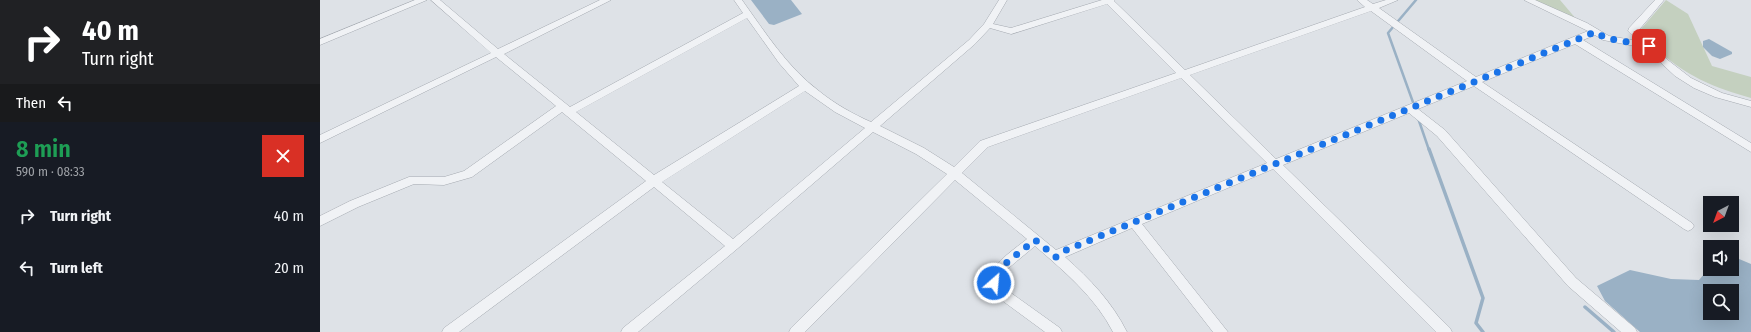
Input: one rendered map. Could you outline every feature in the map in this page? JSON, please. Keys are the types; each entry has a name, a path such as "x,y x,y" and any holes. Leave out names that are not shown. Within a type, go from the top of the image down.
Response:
{"street":[{"path":"320,42 423,0"},
{"path":"320,139 607,0"},
{"path":"738,0 782,62 806,86 833,107 922,152 993,203 1056,257 1095,294 1111,316 1120,332"},
{"path":"628,332 874,127 972,42 988,25 1003,0"},
{"path":"988,25 1011,31 1110,0 1275,165 1446,332"},
{"path":"1361,0 1474,81 1688,226"},
{"path":"796,332 977,150 989,142 1182,73 1394,0"},
{"path":"1528,0 1606,38 1649,46"},
{"path":"1660,0 1651,7 1647,15 1633,31 1671,68 1687,80 1730,99 1751,104"},
{"path":"439,1 497,53 654,180 732,246"},
{"path":"320,221 354,204 413,180 444,181 468,174 567,109 748,14"},
{"path":"1056,257 1064,251 1595,32"},
{"path":"1576,40 1751,148"},
{"path":"449,332 654,180 806,86"},
{"path":"1410,108 1441,133 1572,282 1630,332"},
{"path":"1134,222 1221,332"},
{"path":"1035,240 1001,267 996,274 994,283 1000,292 1055,332"}],"green space":[{"path":"1535,0 1560,0 1577,20"},
{"path":"1666,0 1688,14 1712,66 1751,77 1751,98 1712,85 1688,73 1666,57 1647,39 1641,29"}],"water":[{"path":"751,0 791,0 802,14 774,25 769,24"},
{"path":"1709,39 1732,52 1732,54 1720,59 1712,56 1703,47 1703,41"},
{"path":"1739,259 1751,264 1751,332 1640,332 1605,301 1597,286 1630,270 1671,279 1699,280 1703,275 1739,276"}],"waterway":[{"path":"1414,105 1388,33 1416,0"},
{"path":"1418,118 1429,150"},
{"path":"1429,149 1483,298 1476,323 1483,332"},
{"path":"1585,307 1614,332"}],"route":[{"path":"994,283 994,278 1001,267 1035,240 1056,257 1064,251 1595,32 1606,38 1649,46"}]}
